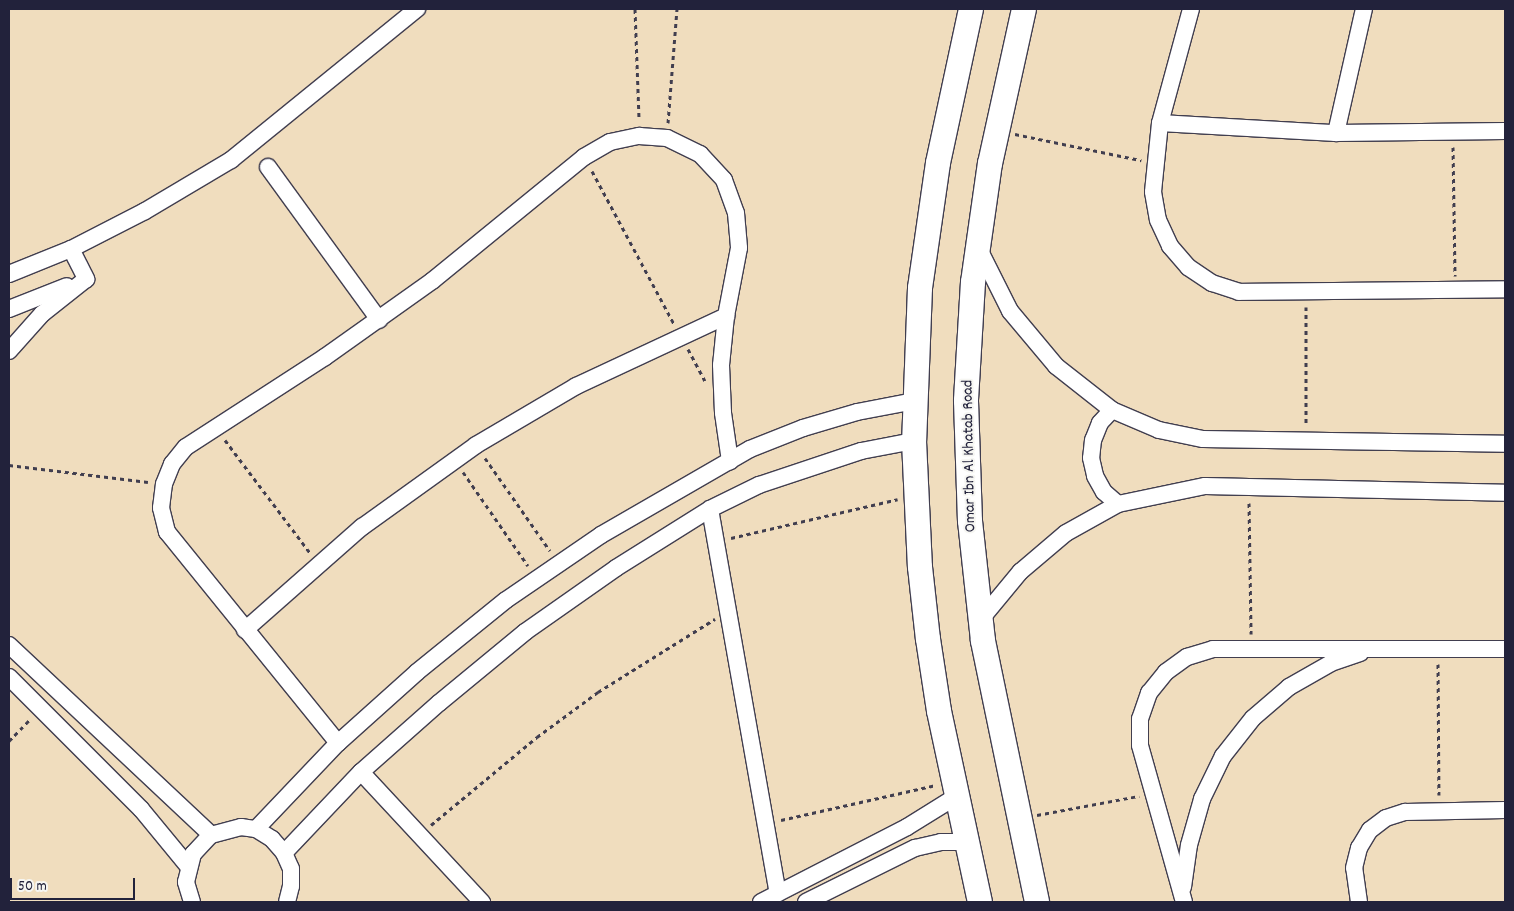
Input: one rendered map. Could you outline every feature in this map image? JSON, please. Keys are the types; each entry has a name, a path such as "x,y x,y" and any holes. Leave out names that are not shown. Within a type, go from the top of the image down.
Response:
{"street":[{"path":"9,274 71,249 146,211 231,160 417,9"},
{"path":"971,9 938,163 920,288 914,401 914,441 915,496 928,639 956,789 980,902"},
{"name":"Omar Ibn Al Khatab Road","path":"1024,9 997,130 978,247 966,401 970,521 982,618 996,713 1037,902"},
{"path":"1191,9 1160,123 1154,163 1153,192 1158,220 1170,246 1188,267 1212,283 1239,292 1505,289"},
{"path":"1336,133 1364,9"},
{"path":"1160,123 1336,133 1505,130"},
{"path":"338,743 167,532 161,508 164,484 172,464 186,447 379,320 484,241 584,157 610,142 639,136 667,138 700,154 724,180 736,213 738,248 726,316 721,365 723,413 730,461"},
{"path":"268,167 379,320"},
{"path":"978,247 1016,318 1056,366 1112,410 1159,430 1203,440 1505,444"},
{"path":"71,249 86,279"},
{"path":"9,309 86,279"},
{"path":"9,351 42,314 86,279"},
{"path":"245,630 318,563 476,445 576,386 680,335 726,316"},
{"path":"256,829 338,743 417,672 537,579 601,535 730,461 803,428 857,412 914,401"},
{"path":"1112,410 1100,423 1093,440 1091,458 1095,476 1104,492 1118,504"},
{"path":"284,853 361,772 525,632 616,568 710,509 759,485 809,466 914,441"},
{"path":"982,618 1020,572 1058,540 1118,504 1205,486 1505,494"},
{"path":"710,509 778,893"},
{"path":"9,645 211,835"},
{"path":"1183,897 1189,845 1202,799 1223,756 1253,718 1289,687 1331,663 1376,648"},
{"path":"1183,897 1140,745 1140,718 1149,693 1166,672 1188,657 1213,649 1505,649"},
{"path":"9,677 141,809 188,866"},
{"path":"361,772 482,902"},
{"path":"761,902 907,827 956,789"},
{"path":"1358,902 1354,868 1359,848 1370,830 1386,818 1406,812 1505,810"},
{"path":"192,902 186,882 188,866 193,854 211,835 241,826 256,829 272,839 284,853 290,869 291,886 286,902"},
{"path":"806,902 916,848 941,842 967,842"}],"path":[{"path":"635,9 639,136"},
{"path":"667,138 677,9"},
{"path":"997,130 1154,163"},
{"path":"1453,131 1455,290"},
{"path":"584,157 708,387"},
{"path":"1306,291 1306,441"},
{"path":"215,428 318,563"},
{"path":"476,445 559,564"},
{"path":"454,460 537,579"},
{"path":"9,465 164,484"},
{"path":"1249,487 1251,650"},
{"path":"716,541 915,496"},
{"path":"420,835 477,785 568,714 663,650 728,612"},
{"path":"1438,649 1439,811"},
{"path":"9,741 39,709"},
{"path":"766,823 956,789"},
{"path":"1019,819 1154,793"}]}
